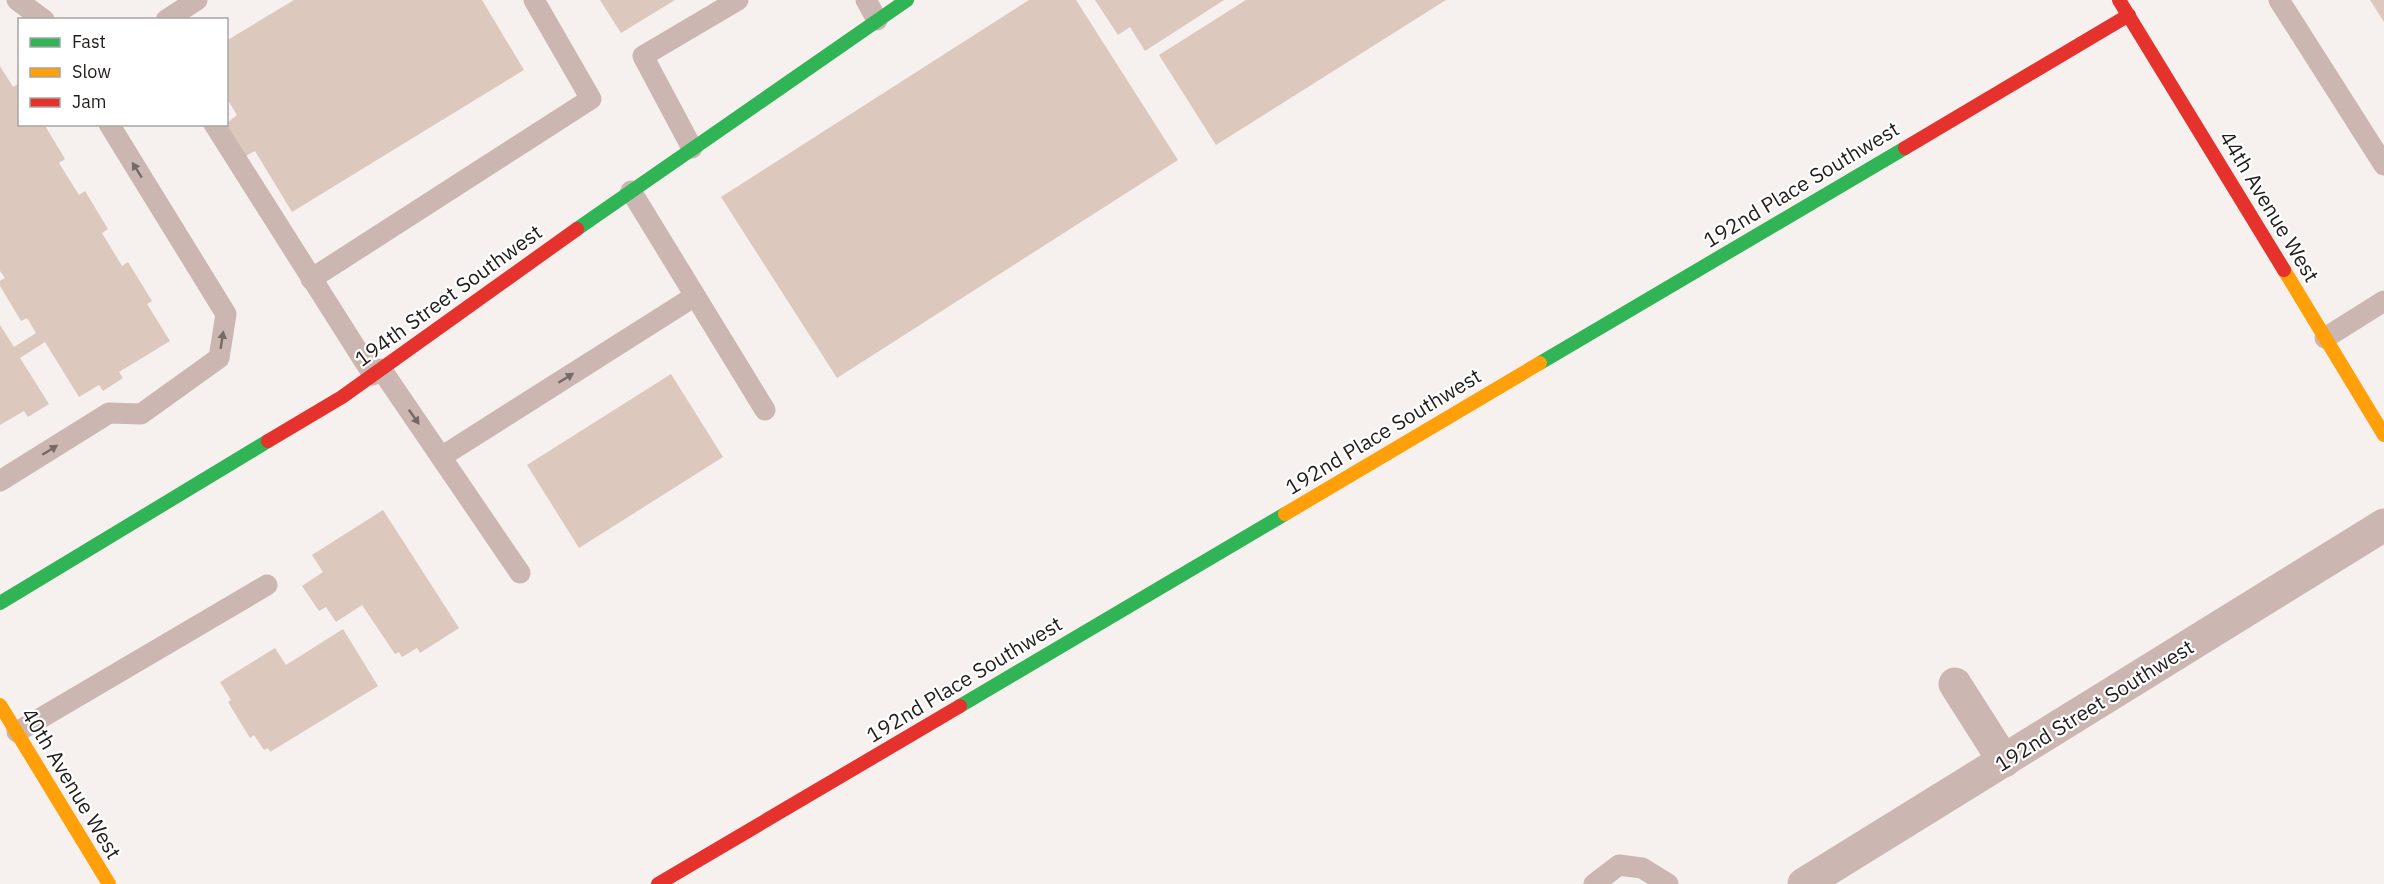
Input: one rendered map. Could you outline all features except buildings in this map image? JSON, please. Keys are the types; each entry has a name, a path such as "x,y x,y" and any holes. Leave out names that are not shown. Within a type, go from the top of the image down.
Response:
{"street":[{"name":"194th Street Southwest","path":"0,603 342,397 692,148 907,0"},
{"name":"44th Avenue West","path":"2119,0 2384,435"},
{"name":"192nd Place Southwest","path":"658,884 2129,15"},
{"name":"192nd Street Southwest","path":"1804,884 2384,525"},
{"path":"1955,684 2004,761"},
{"name":"40th Avenue West","path":"1,708 109,884"}],"lane":[{"path":"0,3 6,0"},
{"path":"17,0 41,18"},
{"path":"169,18 197,0"},
{"path":"311,279 591,99 534,0"},
{"path":"692,148 643,56 738,0"},
{"path":"866,0 877,20"},
{"path":"2279,0 2384,165"},
{"path":"0,481 109,414 141,414 219,358 226,314 110,126"},
{"path":"215,126 311,279 441,457 520,573"},
{"path":"631,191 765,410"},
{"path":"441,457 695,296"},
{"path":"2325,338 2384,301"},
{"path":"17,732 267,585"},
{"path":"1594,884 1618,865 1642,868 1668,884"}],"traffic: fast":[{"path":"577,229 907,0"},
{"path":"1540,363 1905,148"},
{"path":"0,603 268,441"},
{"path":"960,706 1285,514"}],"traffic: slow":[{"path":"2284,270 2384,435"},
{"path":"1285,514 1540,363"},
{"path":"0,705 109,884"}],"traffic: jam":[{"path":"2119,0 2284,270"},
{"path":"1905,148 2129,15"},
{"path":"268,441 342,397 577,229"},
{"path":"658,884 960,706"}]}
